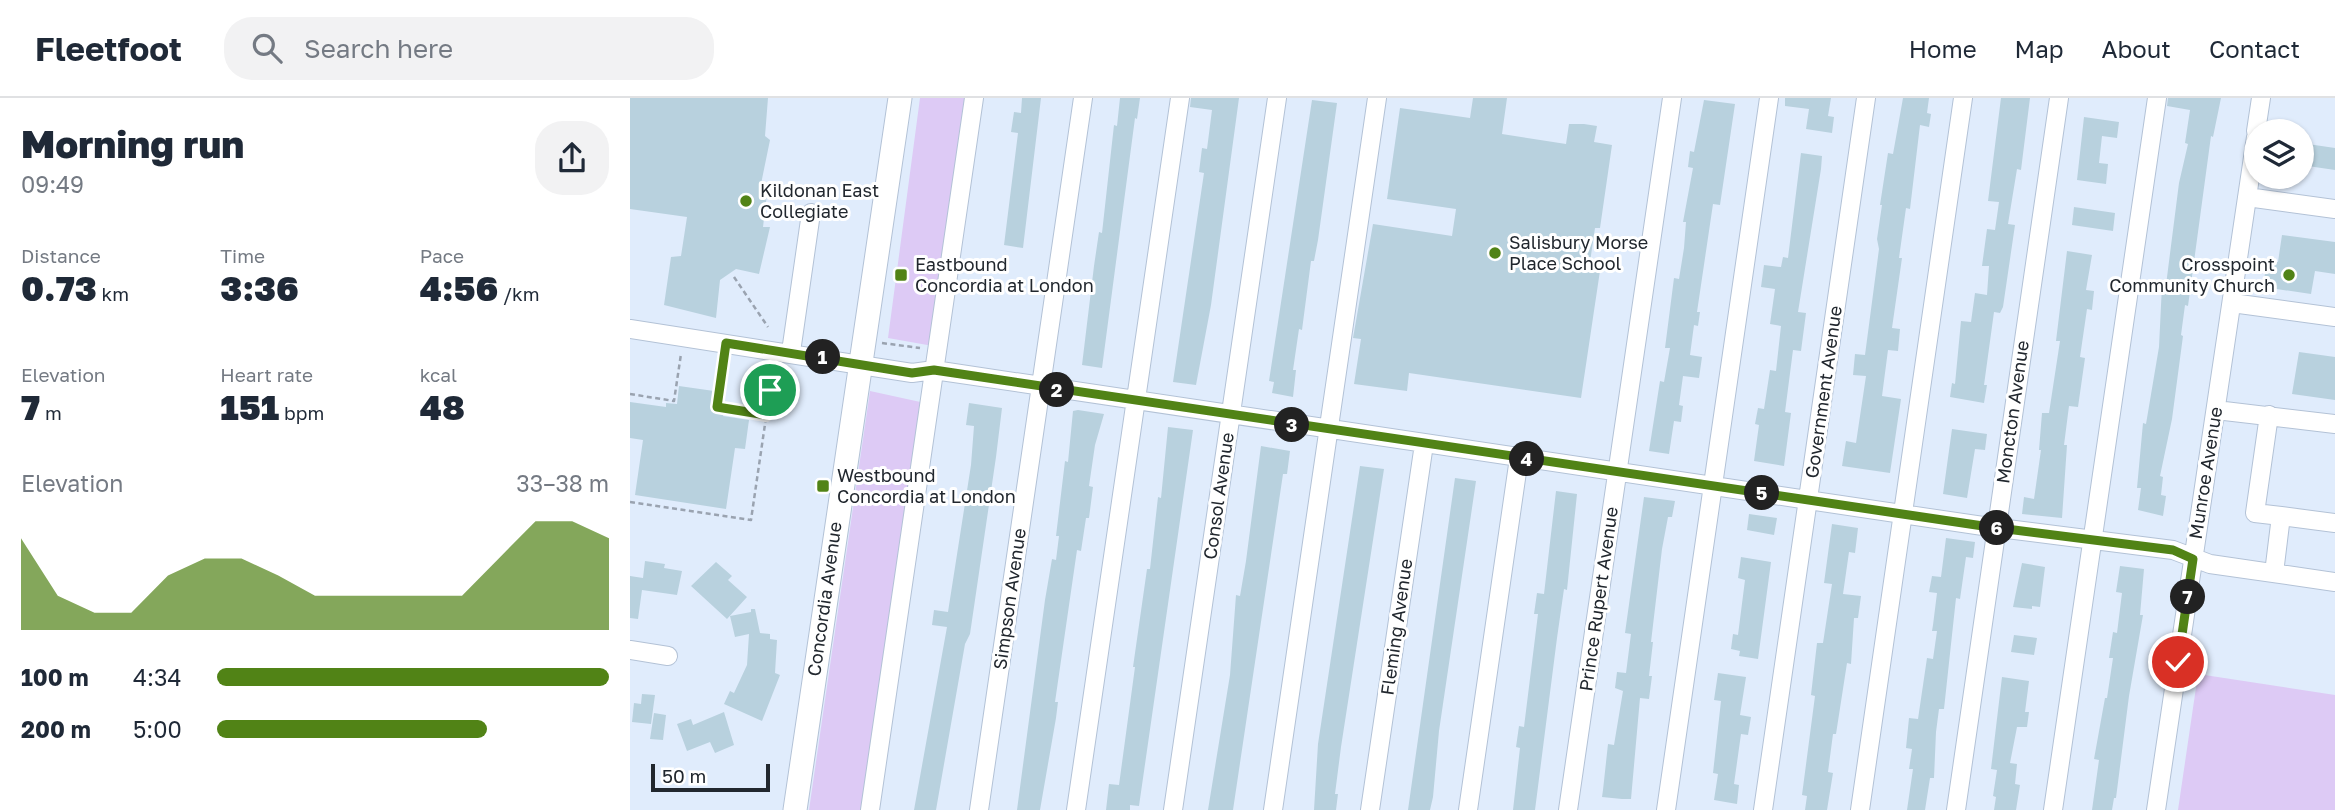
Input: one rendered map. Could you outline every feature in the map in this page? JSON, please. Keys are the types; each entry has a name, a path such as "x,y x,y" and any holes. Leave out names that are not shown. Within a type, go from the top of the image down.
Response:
{"main road":[{"name":"Concordia Avenue","path":"795,810 900,98"}],"street":[{"path":"870,810 974,98"},
{"name":"Simpson Avenue","path":"979,810 1083,98"},
{"path":"1076,810 1180,98"},
{"name":"Consol Avenue","path":"1173,810 1277,98"},
{"path":"1273,810 1377,98"},
{"name":"Prince Rupert Avenue","path":"1568,810 1672,98"},
{"path":"1666,810 1769,98"},
{"name":"Government Avenue","path":"1763,810 1866,98"},
{"path":"1860,810 1963,98"},
{"name":"Moncton Avenue","path":"1956,810 2059,98"},
{"path":"2053,810 2157,98"},
{"path":"2258,119 2261,98"},
{"name":"Munroe Avenue","path":"2156,810 2248,189"},
{"path":"2247,197 2335,209"},
{"path":"791,352 811,213"},
{"path":"2232,303 2335,317"},
{"path":"630,329 912,373 934,370 1135,402 1997,528 2173,550 2193,559 2335,582"},
{"path":"2216,410 2335,424"},
{"path":"2269,415 2255,513 2335,523"},
{"name":"Fleming Avenue","path":"1370,810 1424,444"},
{"path":"1468,810 1519,458"},
{"path":"2274,573 2281,516"},
{"path":"630,650 668,656"}],"path":[{"path":"734,277 768,327"},
{"path":"630,394 674,401 683,337"},
{"path":"864,341 937,351"},
{"path":"726,343 717,407 766,415"},
{"path":"630,502 751,520 770,390"}],"shaded area":[{"path":"920,98 969,98 933,346 888,338"},
{"path":"870,391 925,403 865,810 809,810"},
{"path":"2198,674 2335,695 2335,810 2178,810"}],"building":[{"path":"630,98 768,98 765,136 770,140 761,184 768,185 763,227 770,227 759,274 736,269 720,280 716,318 664,305 671,257 681,256 687,217 630,209"},
{"path":"1022,98 1041,98 1023,248 1004,245 1018,133 1011,132 1014,112 1021,113"},
{"path":"1120,98 1140,98 1137,119 1135,118 1102,368 1082,365 1099,232 1102,233 1114,125 1117,126"},
{"path":"1191,98 1239,98 1211,305 1196,385 1173,382 1204,173 1199,172 1202,148 1207,149 1212,110 1190,107"},
{"name":"Salisbury Morse Place School","path":"1473,98 1507,98 1502,134 1566,144 1569,124 1584,124 1597,126 1594,142 1612,145 1600,228 1595,228 1590,262 1601,264 1581,398 1409,373 1407,391 1354,384 1361,339 1353,338 1373,224 1452,236 1456,209 1387,199 1400,108 1470,118"},
{"path":"1785,98 1831,98 1828,116 1834,117 1832,133 1806,129 1809,109 1785,106"},
{"path":"1903,98 1929,98 1927,113 1931,114 1929,127 1920,125 1910,209 1906,208 1899,258 1902,258 1892,328 1900,329 1898,351 1888,350 1882,396 1901,399 1890,473 1842,466 1846,441 1856,443 1866,376 1853,375 1855,354 1865,355 1879,249 1877,239 1880,205 1888,153 1893,154"},
{"path":"2001,98 2030,98 2021,170 2017,169 2008,224 2015,225 2003,307 2000,313 1994,312 1984,403 1950,397 1952,383 1955,384 1961,321 1971,322 1975,293 1987,295 1989,266 1982,266 1987,229 1995,230 1999,202 1988,201"},
{"path":"2168,98 2221,98 2213,137 2211,136 2188,306 2185,305 2172,419 2160,476 2163,477 2161,495 2166,496 2163,516 2138,510 2141,488 2137,488 2143,423 2146,424 2159,347 2162,285 2166,285 2179,183 2188,144 2185,143 2190,110 2167,106"},
{"path":"1312,100 1337,103 1318,240 1314,261 1311,261 1302,330 1299,329 1293,370 1296,370 1293,397 1272,393 1274,382 1269,381"},
{"path":"1704,100 1735,104 1720,205 1713,204 1697,312 1700,312 1698,326 1694,325 1690,355 1702,357 1699,378 1683,376 1679,405 1683,406 1681,422 1674,421 1669,454 1649,451 1660,381 1664,382 1670,348 1665,348 1674,278 1679,279 1684,248 1686,222 1683,222 1693,168 1688,167 1690,151 1694,152"},
{"path":"2084,117 2119,122 2117,138 2102,136 2099,163 2108,164 2106,184 2077,180"},
{"path":"2314,145 2335,148 2335,170 2314,167"},
{"path":"1801,153 1822,156 1798,312 1806,313 1801,351 1793,350 1785,412 1791,413 1784,466 1754,461 1759,425 1755,424 1758,408 1764,409 1770,370 1776,371 1781,326 1770,324 1775,289 1761,287 1764,265 1781,267 1783,257 1788,258"},
{"path":"2074,207 2115,213 2113,231 2072,225"},
{"name":"Crosspoint Community Church","path":"2282,235 2335,242 2335,274 2315,271 2311,294 2263,287 2267,260 2278,262"},
{"path":"2067,251 2092,255 2086,290 2094,291 2092,310 2087,309 2080,357 2085,358 2078,407 2069,406 2064,445 2067,445 2062,518 2022,514 2024,497 2034,499 2041,450 2042,413 2049,413 2060,341 2056,341"},
{"path":"2299,352 2335,357 2335,400 2292,394"},
{"path":"679,386 714,391 712,410 724,412 723,416 749,420 745,449 735,448 726,509 635,495 643,440 630,438 630,402 666,407 666,403 677,404"},
{"path":"969,403 1002,408 996,457 970,634 965,644 936,810 914,810 947,627 932,625 934,610 948,612 971,465 974,426 966,425"},
{"path":"1073,411 1104,414 1095,445 1089,486 1093,487 1089,518 1086,518 1081,551 1077,550 1055,702 1058,702 1056,718 1040,810 1017,810 1045,600 1052,559 1056,560 1059,536 1056,536 1065,461 1068,462"},
{"path":"1168,427 1193,430 1139,806 1130,805 1130,810 1106,810 1109,784 1119,785 1147,569 1150,569 1158,497 1161,498"},
{"path":"1952,429 1987,434 1985,450 1975,449 1967,498 1943,494"},
{"path":"1261,446 1290,451 1287,474 1283,474 1233,810 1208,810 1230,675 1236,595 1240,596 1246,561"},
{"path":"1360,466 1384,469 1341,747 1335,794 1338,794 1336,810 1314,810 1318,744"},
{"path":"1455,478 1476,481 1439,731 1433,797 1430,810 1408,810"},
{"path":"1556,491 1577,494 1567,590 1564,589 1535,810 1513,810 1520,748 1516,747 1519,726 1524,727 1538,614 1534,614 1537,593 1544,594"},
{"path":"1644,497 1675,501 1672,517 1668,517 1662,549 1651,642 1649,676 1652,676 1649,699 1640,698 1631,799 1602,797 1608,744 1614,745 1623,691 1615,688 1617,672 1626,673 1631,634 1625,633"},
{"path":"1749,514 1777,518 1774,535 1747,530"},
{"path":"1832,524 1858,528 1855,553 1849,552 1843,594 1861,596 1858,618 1854,618 1851,664 1847,663 1836,734 1833,734 1828,772 1833,773 1827,810 1805,810 1807,796 1802,795 1815,696 1811,695 1817,643 1823,643 1832,584 1824,583"},
{"path":"1946,538 1975,542 1973,558 1966,557 1960,599 1956,598 1944,709 1939,709 1936,732 1934,778 1930,778 1925,810 1907,810 1913,769 1909,769 1912,749 1906,748 1909,718 1918,719 1927,658 1933,659 1937,631 1932,631 1937,593 1929,592 1932,576 1941,577"},
{"path":"1741,557 1771,562 1758,659 1739,656 1740,651 1731,649 1733,634 1738,635 1745,580 1738,578"},
{"path":"645,561 665,564 664,568 682,571 677,595 642,590 638,619 630,618 630,576 643,578"},
{"path":"716,562 732,576 728,580 747,597 727,619 691,586"},
{"path":"2022,563 2045,567 2040,607 2013,607"},
{"path":"2120,566 2144,569 2140,615 2143,615 2116,798 2112,810 2092,810 2099,760 2094,759 2107,698 2113,658 2109,658 2113,632 2117,633 2122,593 2116,592"},
{"path":"751,609 755,609 760,633 770,634 770,639 777,640 775,673 780,675 762,721 724,704 730,691 734,693 747,665 749,634 735,637 730,616 751,612"},
{"path":"2014,635 2037,638 2034,655 2011,652"},
{"path":"1718,673 1746,677 1740,715 1751,717 1748,735 1741,734 1734,784 1739,785 1737,804 1714,800 1718,774 1713,773 1721,701 1714,700"},
{"path":"2002,677 2029,681 2025,712 2029,712 2027,727 2017,727 2010,763 2017,764 2015,784 2020,785 2016,810 1994,810 1997,770 1991,769"},
{"path":"642,694 655,695 651,724 632,722 634,703 641,704"},
{"path":"724,712 734,745 715,753 710,742 687,751 677,724 691,719 693,725"},
{"path":"654,713 666,715 663,740 650,739"}],"place":[{"name":"Kildonan East Collegiate","path":"746,201"},
{"name":"Salisbury Morse Place School","path":"1495,253"},
{"name":"Eastbound Concordia at London","path":"901,275"},
{"name":"Crosspoint Community Church","path":"2289,275"},
{"name":"Westbound Concordia at London","path":"823,486"}],"route":[{"path":"770,390 766,415 717,407 726,343 912,373 934,370 1983,526 2173,550 2193,559 2178,662"}]}
